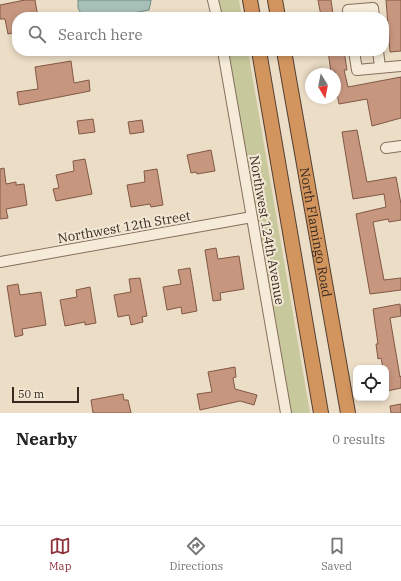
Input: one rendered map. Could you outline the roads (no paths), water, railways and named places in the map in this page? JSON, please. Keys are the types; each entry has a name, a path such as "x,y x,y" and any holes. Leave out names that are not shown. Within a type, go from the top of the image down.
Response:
{"highway":[{"path":"250,0 252,12"},
{"path":"275,0 277,12"},
{"name":"North Flamingo Road","path":"260,56 321,413"},
{"name":"North Flamingo Road","path":"285,56 348,413"}],"street":[{"path":"213,0 216,12"},
{"path":"348,12 348,10 373,8 373,12"},
{"name":"Northwest 124th Avenue","path":"224,56 286,413"},
{"path":"355,56 356,70 401,66"},
{"path":"379,56 380,67"},
{"path":"386,148 401,146"},
{"name":"Northwest 12th Street","path":"0,262 252,217"}]}
